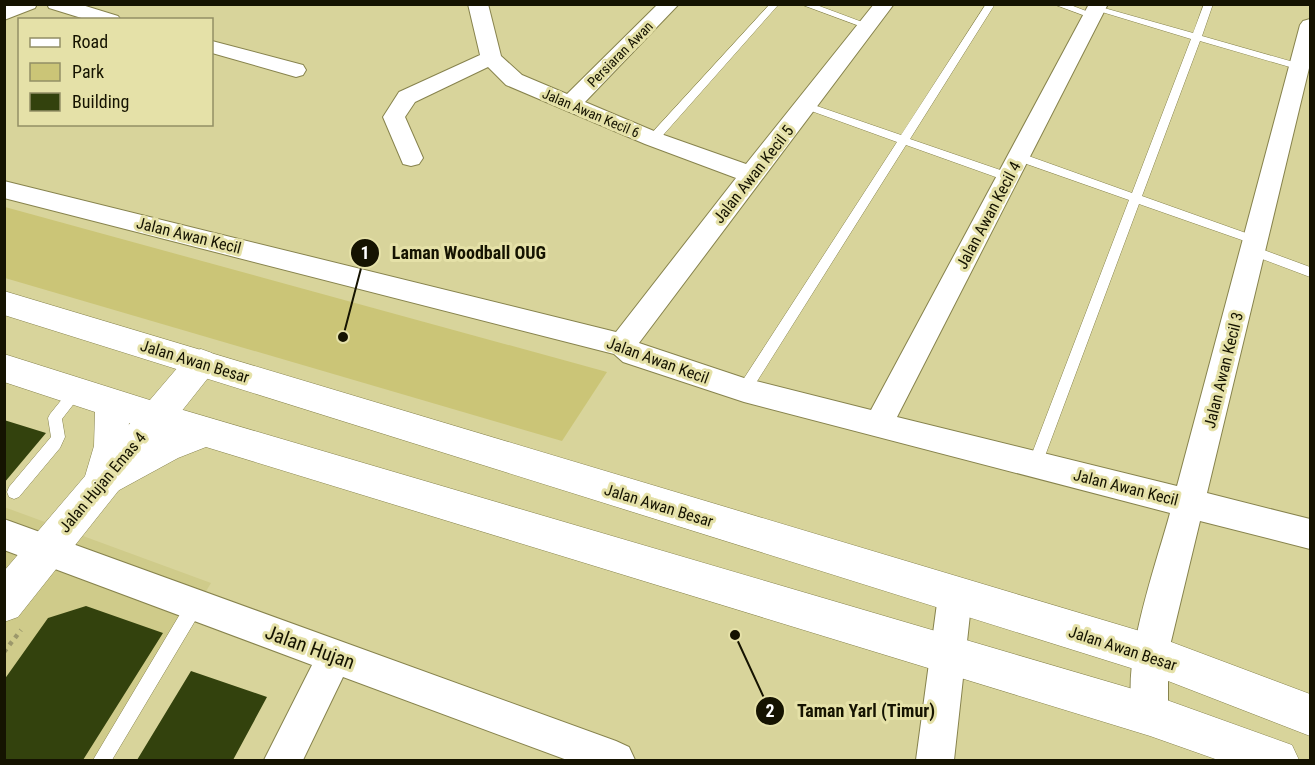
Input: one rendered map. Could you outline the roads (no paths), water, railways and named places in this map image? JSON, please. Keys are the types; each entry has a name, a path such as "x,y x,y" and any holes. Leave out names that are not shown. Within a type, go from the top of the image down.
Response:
{"main road":[{"name":"Jalan Awan Besar","path":"4,303 1150,654 1311,715"},
{"name":"Jalan Hujan Emas 4","path":"4,603 201,363"},
{"path":"4,368 112,404 1150,715 1276,760"},
{"path":"101,483 111,446 112,404"},
{"path":"101,483 166,447 205,432"}],"street":[{"path":"4,14 28,4"},
{"path":"56,4 104,18"},
{"path":"411,158 394,117 401,103 407,97 490,58 478,4"},
{"name":"Persiaran Awan","path":"570,104 670,4"},
{"name":"Jalan Awan Kecil 5","path":"622,345 885,4"},
{"name":"Jalan Awan Kecil 4","path":"878,425 1097,10"},
{"name":"Jalan Awan Kecil 3","path":"1150,715 1150,654 1255,246 1303,73 1311,26"},
{"path":"213,47 296,70"},
{"name":"Jalan Awan Kecil 6","path":"490,58 514,80 653,139 751,175"},
{"name":"Jalan Awan Kecil","path":"4,189 622,345 633,354 744,390 1311,534"},
{"name":"Jalan Hujan","path":"4,534 614,760"},
{"path":"935,760 955,596"},
{"path":"283,760 335,656"}],"lane":[{"path":"653,139 775,4"},
{"path":"804,4 868,26"},
{"path":"744,390 991,4"},
{"path":"1058,4 1097,10 1196,38 1303,73"},
{"path":"1035,464 1209,4"},
{"path":"807,106 904,140 1136,198 1255,246 1311,272"},
{"path":"14,492 55,443 58,437 55,418 76,392"},
{"path":"102,760 195,605"}],"place":[{"name":"Laman Woodball OUG","path":"343,337"},
{"name":"Taman Yarl (Timur)","path":"735,635"}]}
